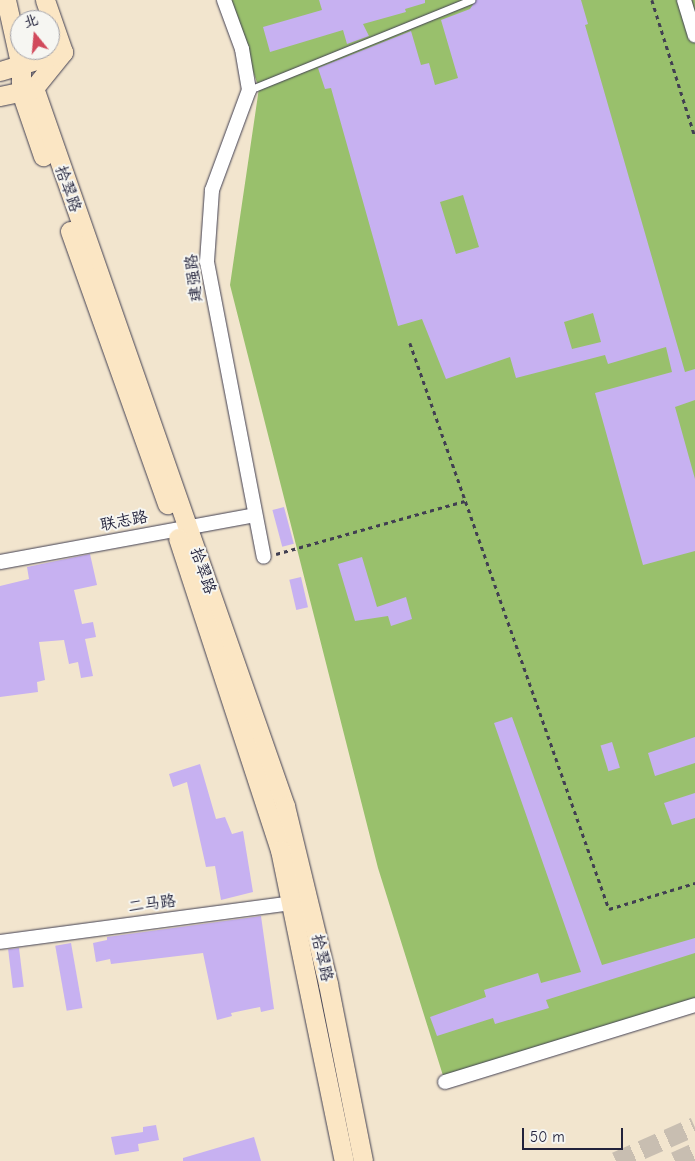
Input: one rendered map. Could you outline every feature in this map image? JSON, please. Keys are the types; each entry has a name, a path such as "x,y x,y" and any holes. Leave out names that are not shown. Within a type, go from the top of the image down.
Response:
{"main road":[{"name":"拾翠路","path":"6,0 28,90 182,529 267,803 301,902 363,1161"},
{"path":"45,0 63,52"},
{"path":"0,72 21,67 63,52"},
{"path":"0,96 28,90 63,52"},
{"name":"拾翠路","path":"301,902 344,1161"}],"street":[{"name":"建强路","path":"224,0 242,49 249,90 212,190 207,262 264,557"},
{"path":"684,0 695,35"},
{"name":"联志路","path":"0,562 255,515"},
{"name":"二马路","path":"0,942 301,902"},
{"path":"445,1082 695,1005"}],"lane":[{"path":"249,90 471,0"}],"path":[{"path":"652,0 695,136"},
{"path":"410,343 609,909 695,882"},
{"path":"264,557 466,501"}],"green space":[{"path":"227,0 695,0 695,1006 445,1082 378,868 230,285 259,88"}],"building":[{"path":"319,0 425,0 425,3 405,9 406,12 363,24 369,36 347,44 343,30 270,52 263,27 322,10"},
{"path":"476,0 581,0 588,24 585,25 685,372 695,369 695,400 675,407 695,479 695,551 643,565 595,393 672,372 666,347 608,364 605,355 516,378 510,357 446,379 422,319 398,326 331,88 325,89 318,68 411,31 421,65 429,63 435,85 458,78 441,20 470,9","holes":["463,195 479,247 456,254 440,202","593,313 601,342 572,349 564,322"]},
{"path":"284,507 294,544 282,547 272,510"},
{"path":"90,554 97,585 74,590 82,624 93,622 96,637 85,639 93,676 81,678 78,662 69,664 64,640 39,642 45,680 37,682 38,692 0,697 0,586 29,579 27,567"},
{"path":"362,557 377,607 406,597 412,619 391,626 388,616 355,621 338,564"},
{"path":"301,577 308,607 296,610 289,580"},
{"path":"512,717 602,965 695,938 695,953 546,1000 549,1008 495,1024 493,1018 437,1036 430,1017 486,997 484,990 538,973 541,983 581,972 494,723"},
{"path":"695,737 695,763 655,776 648,753"},
{"path":"612,742 620,768 608,771 601,746"},
{"path":"200,764 216,819 225,817 232,834 243,831 253,892 221,900 215,866 206,867 187,782 173,787 169,774"},
{"path":"695,793 695,818 672,825 664,803"},
{"path":"261,916 274,1009 261,1012 260,1007 231,1013 232,1016 217,1020 203,953 111,964 110,959 96,962 93,943 107,940 107,937"},
{"path":"71,943 82,1008 67,1011 55,946"},
{"path":"19,948 24,987 13,988 8,949"},
{"path":"156,1125 159,1140 138,1144 139,1151 115,1155 111,1137 143,1132 143,1127"},
{"path":"254,1137 261,1161 183,1161 183,1158"}],"tunnel":[{"path":"616,1161 695,1126"},
{"path":"675,1161 695,1152"}]}
